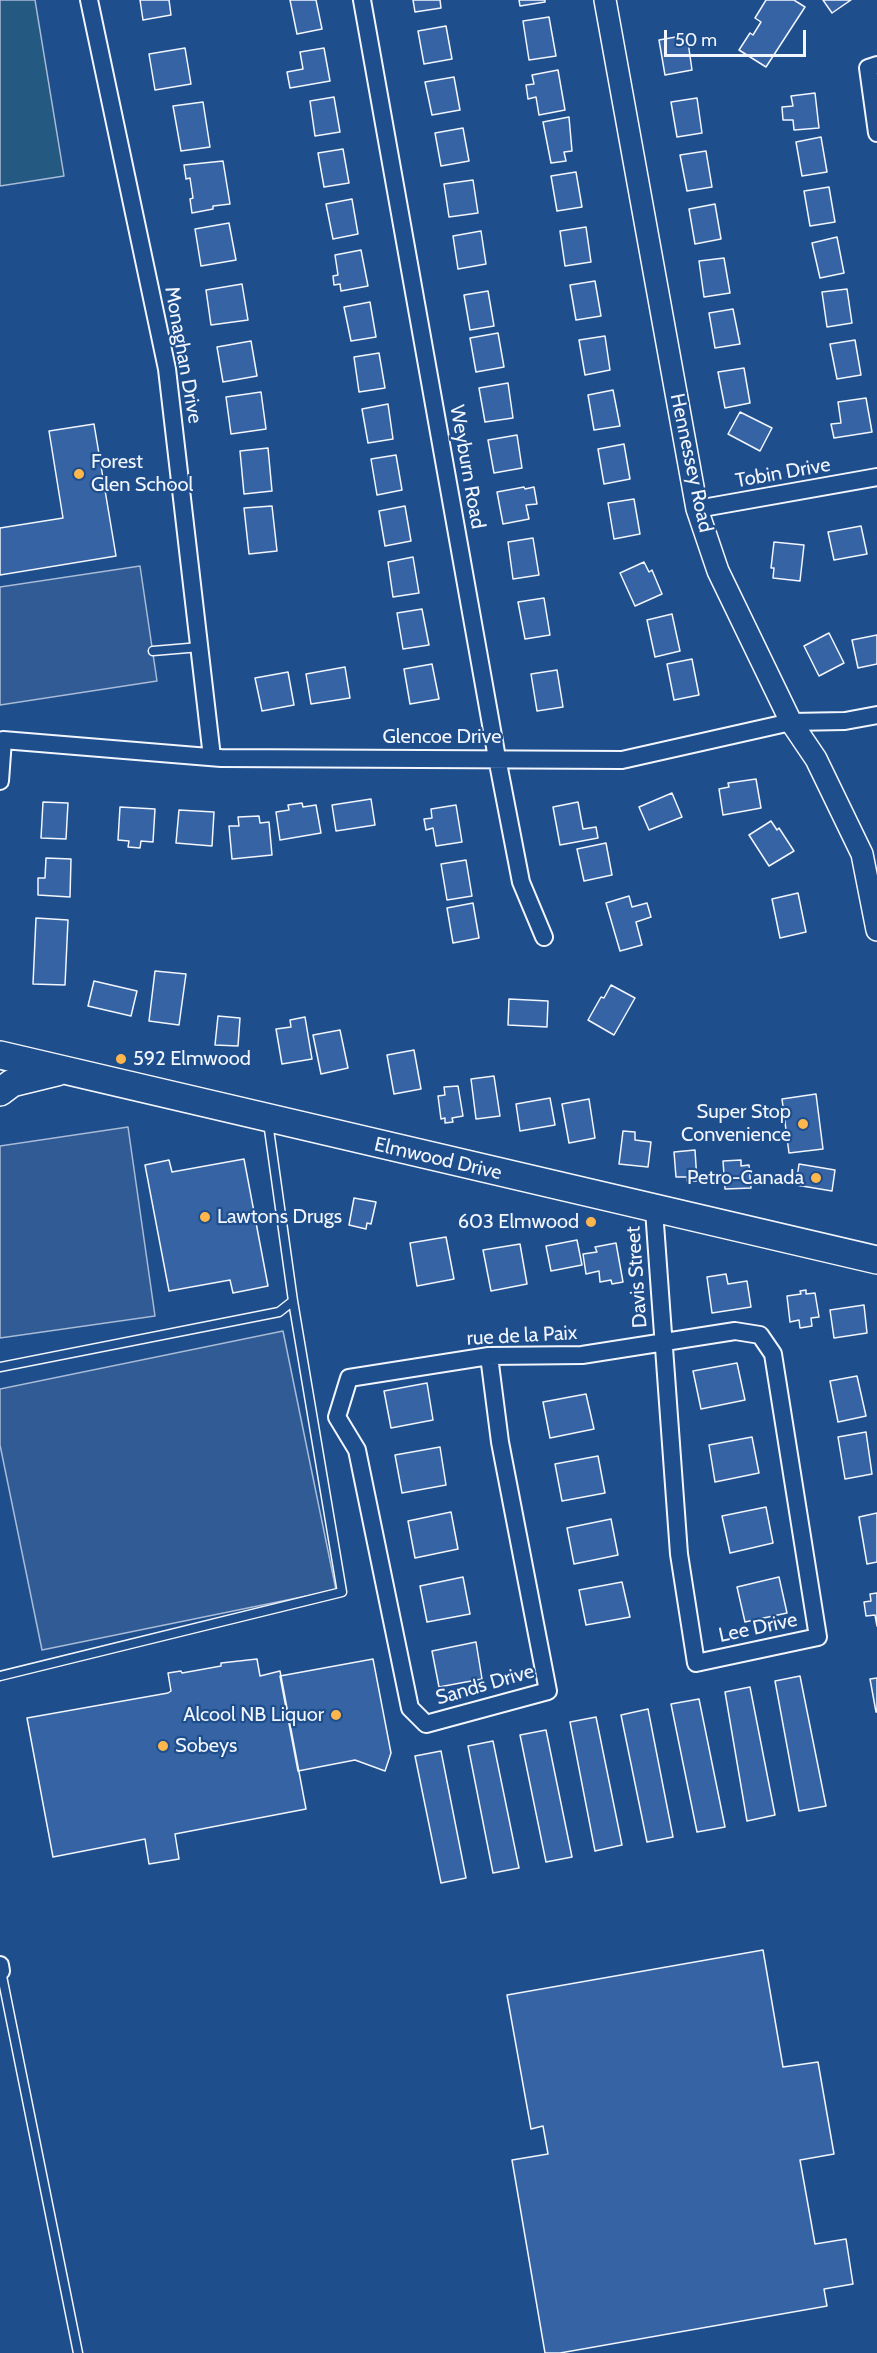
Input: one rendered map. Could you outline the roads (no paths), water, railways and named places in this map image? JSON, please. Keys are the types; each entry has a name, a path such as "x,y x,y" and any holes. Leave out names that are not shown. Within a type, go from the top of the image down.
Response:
{"main road":[{"name":"Elmwood Drive","path":"0,1055 654,1210 877,1260"},
{"path":"0,1092 12,1083 64,1071"}],"street":[{"name":"Monaghan Drive","path":"89,0 167,369 212,757"},
{"name":"Weyburn Road","path":"362,0 497,758 522,882 544,937"},
{"name":"Hennessey Road","path":"605,0 697,509 718,571 790,722 816,759 862,854 877,930"},
{"path":"877,66 868,68 877,133"},
{"name":"Tobin Drive","path":"697,509 877,477"},
{"name":"Glencoe Drive","path":"0,781 3,740 212,757 622,760 790,722 845,721 877,715"},
{"name":"Davis Street","path":"654,1210 663,1341"},
{"name":"Lee Drive","path":"735,1330 760,1335 773,1353 818,1636 696,1664 679,1554 663,1341 735,1330"},
{"name":"rue de la Paix","path":"349,1378 489,1356 582,1355 663,1341"},
{"name":"Sands Drive","path":"349,1378 337,1417 357,1450 410,1708 426,1724 548,1691 500,1442 489,1356"}],"lane":[{"path":"153,651 200,647"},
{"path":"0,1676 342,1592 293,1301 268,1119"},
{"path":"0,1367 279,1312 293,1301"},
{"path":"1,1968 78,2353"}],"place":[{"name":"Forest Glen School","path":"79,474"},
{"name":"592 Elmwood","path":"121,1059"},
{"name":"Super Stop Convenience","path":"803,1124"},
{"name":"Petro-Canada","path":"816,1178"},
{"name":"Lawtons Drugs","path":"205,1217"},
{"name":"603 Elmwood","path":"591,1222"},
{"name":"Alcool NB Liquor","path":"336,1715"},
{"name":"Sobeys","path":"163,1746"}]}
